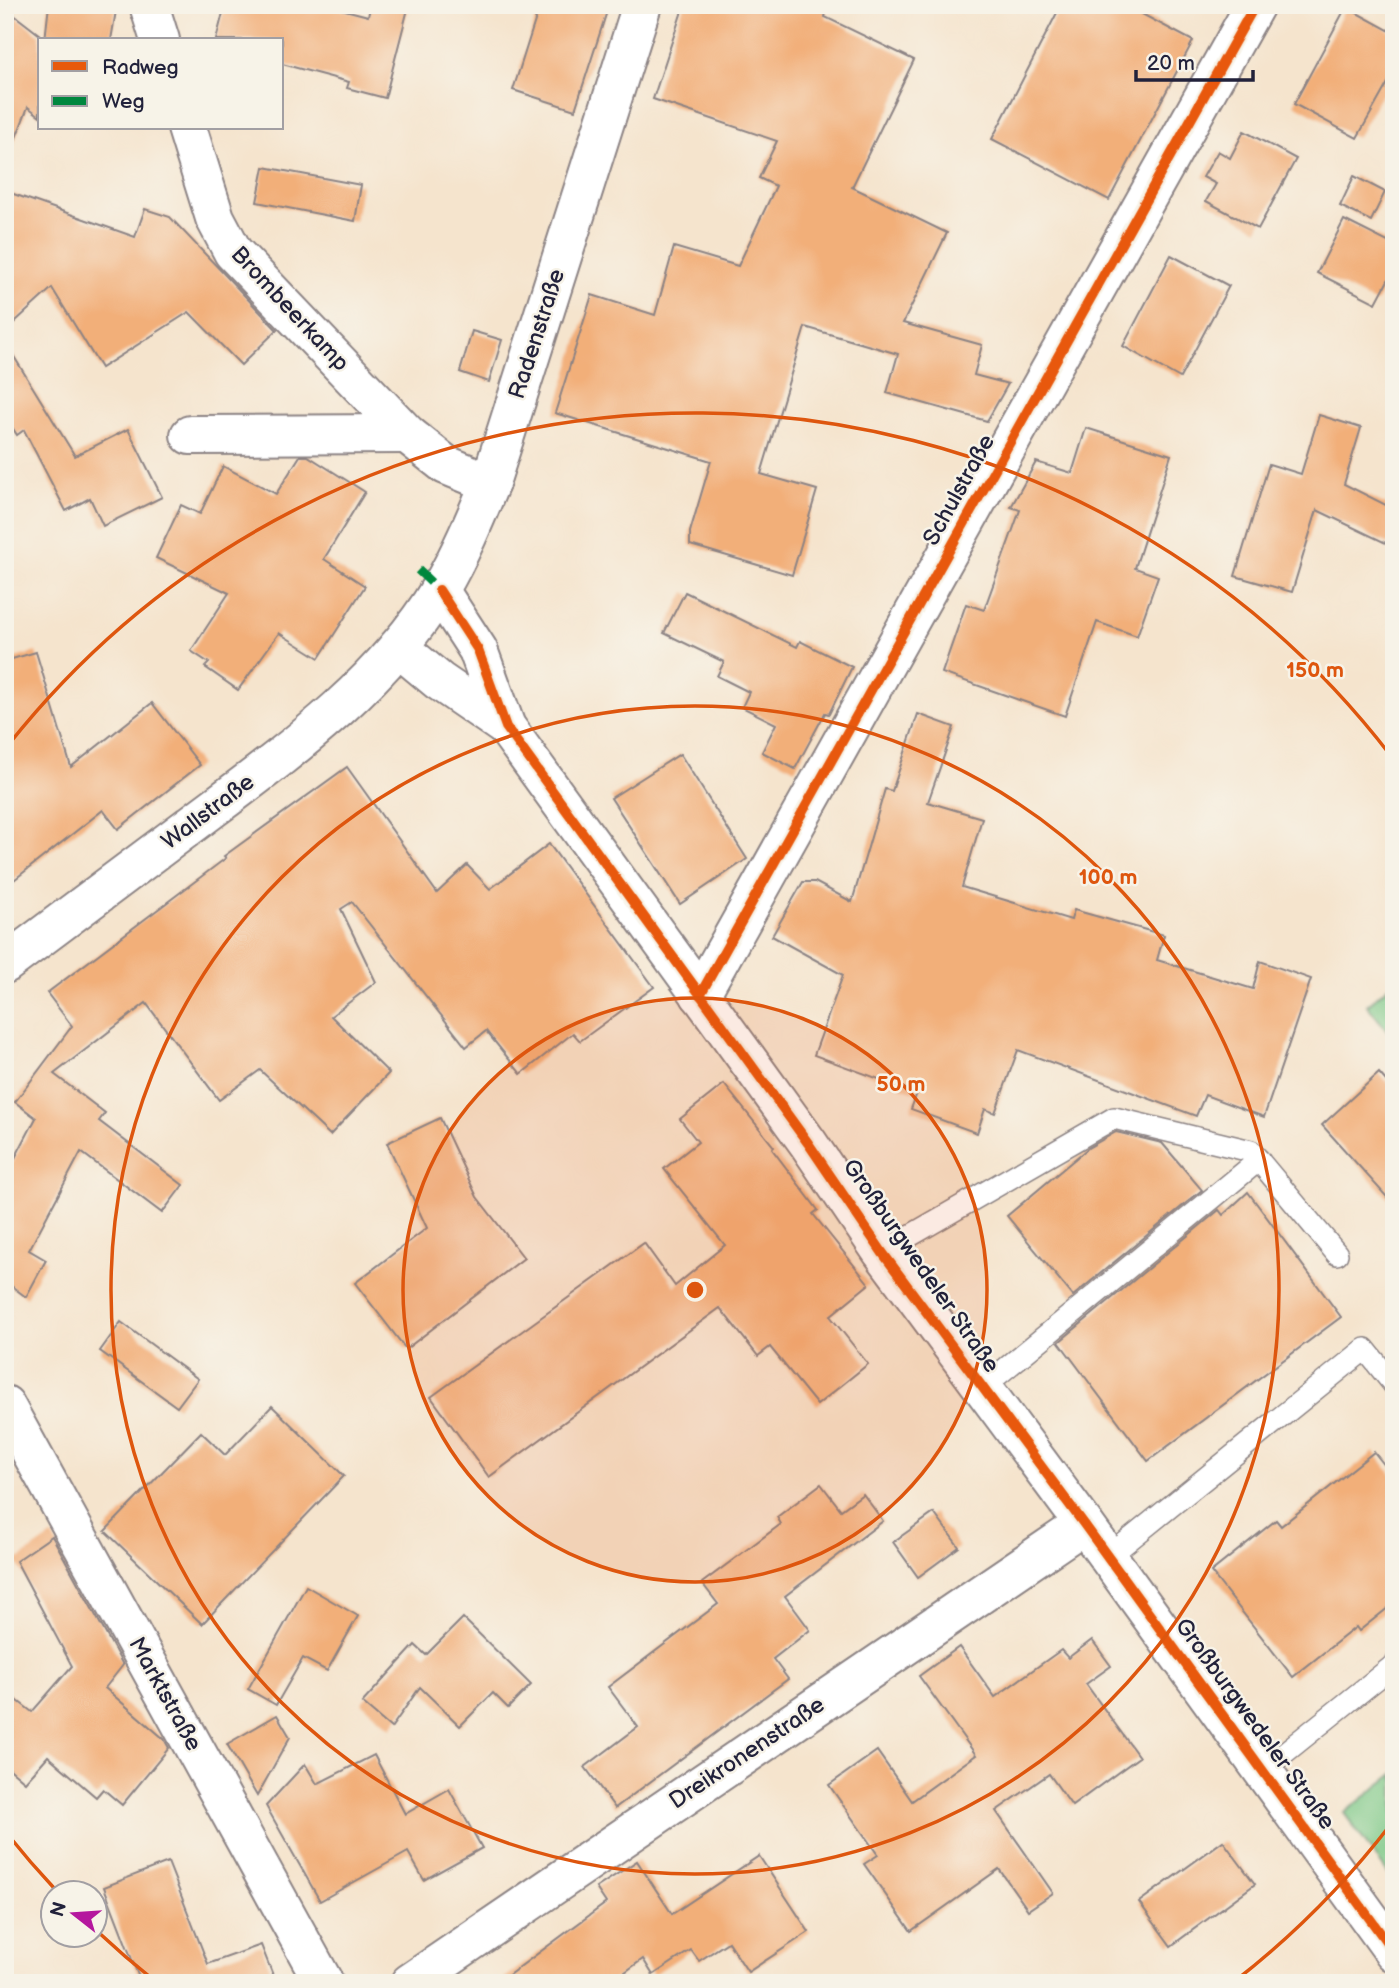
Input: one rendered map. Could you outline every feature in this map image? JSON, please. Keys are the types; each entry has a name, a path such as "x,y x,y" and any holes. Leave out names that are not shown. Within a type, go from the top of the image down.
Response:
{"street":[{"path":"149,5 159,38"},
{"name":"Radenstraße","path":"398,646 439,590 468,536 490,483 642,5"},
{"name":"Schulstraße","path":"700,995 1255,5"},
{"name":"Brombeerkamp","path":"188,130 215,218 233,252 407,434 446,465 490,483"},
{"path":"190,435 407,434"},
{"name":"Großburgwedeler Straße","path":"439,590 478,650 506,727 808,1143 882,1252 1084,1524 1394,1952"},
{"name":"Großburgwedeler Straße","path":"398,646 439,681 506,727"},
{"name":"Wallstraße","path":"5,964 312,732 369,678 398,646"},
{"name":"Marktstraße","path":"5,1405 324,1983"},
{"name":"Dreikronenstraße","path":"410,1983 1084,1524"}],"lane":[{"path":"882,1252 1114,1118 1251,1151 1337,1254"},
{"path":"982,1388 1259,1160"},
{"path":"1108,1557 1365,1349 1394,1385"},
{"path":"1263,1770 1394,1665"}],"green space":[{"path":"1394,982 1394,1039 1367,1005"},
{"path":"1394,1774 1394,1882 1344,1813"}],"building":[{"path":"49,5 117,5 111,38 45,38"},
{"path":"225,5 326,5 368,16 371,5 409,5 385,98 347,88 349,82 284,65 284,38 217,38"},
{"path":"540,5 609,5 575,110 513,90"},
{"path":"684,5 827,5 825,17 914,60 852,187 947,233 903,323 982,345 974,375 1008,384 987,421 887,393 898,354 805,327 761,474 817,490 792,575 690,545 690,532 711,461 555,413 592,295 655,315 674,247 738,266 776,186 759,178 777,141 653,99"},
{"path":"1061,5 1125,5 1193,41 1109,200 992,139"},
{"path":"1346,7 1394,33 1394,72 1357,138 1294,104"},
{"path":"5,8 40,35 40,38 38,114 28,107 8,158 5,158"},
{"path":"1244,131 1296,159 1258,229 1206,201 1216,184 1203,177 1218,151 1230,158"},
{"path":"264,167 361,185 355,221 257,202"},
{"path":"1354,176 1385,192 1371,221 1340,206"},
{"path":"5,191 135,237 145,209 170,217 277,330 241,365 189,312 101,368 52,288 5,331"},
{"path":"1344,220 1394,245 1394,269 1376,303 1317,273"},
{"path":"1171,255 1229,286 1180,378 1123,346"},
{"path":"472,331 502,340 489,382 460,372"},
{"path":"5,342 75,456 128,429 162,497 103,526 90,498 66,511 24,430 17,435 5,416"},
{"path":"1319,415 1361,428 1344,484 1394,509 1394,547 1317,510 1292,592 1235,576 1269,464 1301,474"},
{"path":"1086,428 1171,455 1135,568 1158,576 1137,636 1097,622 1065,716 942,673 966,604 984,610 1020,510 1011,507 1036,462 1072,473"},
{"path":"300,456 308,456 365,492 324,559 365,586 319,658 279,633 238,690 205,667 209,663 191,651 229,593 156,558 181,505 200,514 223,466 276,494"},
{"path":"685,592 797,647 800,641 852,667 829,714 825,713 795,769 762,752 776,724 742,707 749,692 717,676 724,662 664,633"},
{"path":"36,652 71,767 152,703 200,765 118,829 103,810 5,887 5,661"},
{"path":"918,714 954,727 928,802 982,818 962,887 1071,920 1074,910 1164,935 1157,960 1253,989 1260,961 1311,979 1264,1117 1205,1095 1196,1116 1018,1050 995,1113 985,1109 977,1133 911,1109 917,1093 814,1055 843,975 772,936 803,882 815,882 852,902 885,789 892,791"},
{"path":"680,754 747,859 680,904 611,798"},
{"path":"347,767 437,893 467,865 490,889 549,844 654,987 580,1041 573,1033 521,1074 486,1031 466,1047 352,902 341,909 376,982 331,1016 389,1073 330,1135 260,1070 219,1100 146,1003 54,1074 105,1113 99,1121 183,1185 162,1213 81,1152 29,1250 46,1260 26,1297 10,1285 5,1295 5,1177 36,1118 15,1102 72,1026 47,993 226,858 224,856"},
{"path":"1379,1073 1394,1090 1394,1205 1322,1125"},
{"path":"724,1084 774,1147 772,1149 818,1210 813,1214 869,1284 830,1316 868,1364 817,1405 770,1347 758,1356 720,1308 489,1477 431,1397 644,1243 675,1286 725,1245 664,1169 698,1142 680,1119"},
{"path":"440,1118 477,1197 524,1258 406,1349 355,1283 427,1228 387,1143"},
{"path":"1116,1132 1162,1143 1202,1190 1073,1296 1007,1216 1088,1148"},
{"path":"1248,1192 1341,1317 1148,1461 1059,1342 1219,1210 1223,1215"},
{"path":"121,1322 198,1379 177,1407 100,1351"},
{"path":"272,1406 344,1476 202,1624 105,1531 201,1432 225,1455"},
{"path":"1374,1452 1394,1477 1394,1603 1359,1631 1356,1627 1293,1677 1211,1572 1276,1520 1281,1526"},
{"path":"821,1484 841,1510 863,1494 883,1521 785,1596 810,1630 773,1659 788,1679 615,1808 585,1767 638,1727 608,1687 718,1604 702,1583 781,1524 777,1517"},
{"path":"934,1513 959,1547 918,1577 893,1542"},
{"path":"52,1536 123,1665 105,1688 164,1739 169,1748 122,1805 103,1789 96,1797 48,1756 25,1782 5,1765 5,1691 32,1712 72,1666 16,1561"},
{"path":"306,1586 358,1616 327,1671 303,1658 276,1705 248,1689"},
{"path":"463,1618 531,1685 508,1708 493,1693 460,1726 420,1687 391,1728 362,1703 415,1645 426,1655"},
{"path":"1092,1640 1111,1666 1086,1684 1139,1757 1072,1806 1049,1774 996,1811 1053,1893 1028,1910 999,1869 911,1931 864,1864 878,1855 829,1785 877,1751 912,1801 976,1755 919,1676 959,1647 995,1697 1061,1650 1068,1658"},
{"path":"277,1715 290,1737 257,1796 227,1744"},
{"path":"374,1755 405,1814 449,1789 482,1848 424,1880 408,1852 320,1901 266,1806 305,1764 317,1784"},
{"path":"1223,1841 1255,1884 1171,1946 1139,1902"},
{"path":"759,1856 809,1932 748,1972 728,1942 699,1961 691,1950 653,1975 643,1959 610,1983 498,1983 606,1903 596,1888 637,1861 672,1914"},
{"path":"168,1862 208,1964 261,1945 276,1983 141,1983 108,1897 108,1885"}],"marked path":[{"path":"418,570 439,590"}],"cycle path":[{"path":"700,995 1255,5"},
{"path":"439,590 478,650 506,727 808,1143 882,1252 1084,1524 1394,1952"}]}
